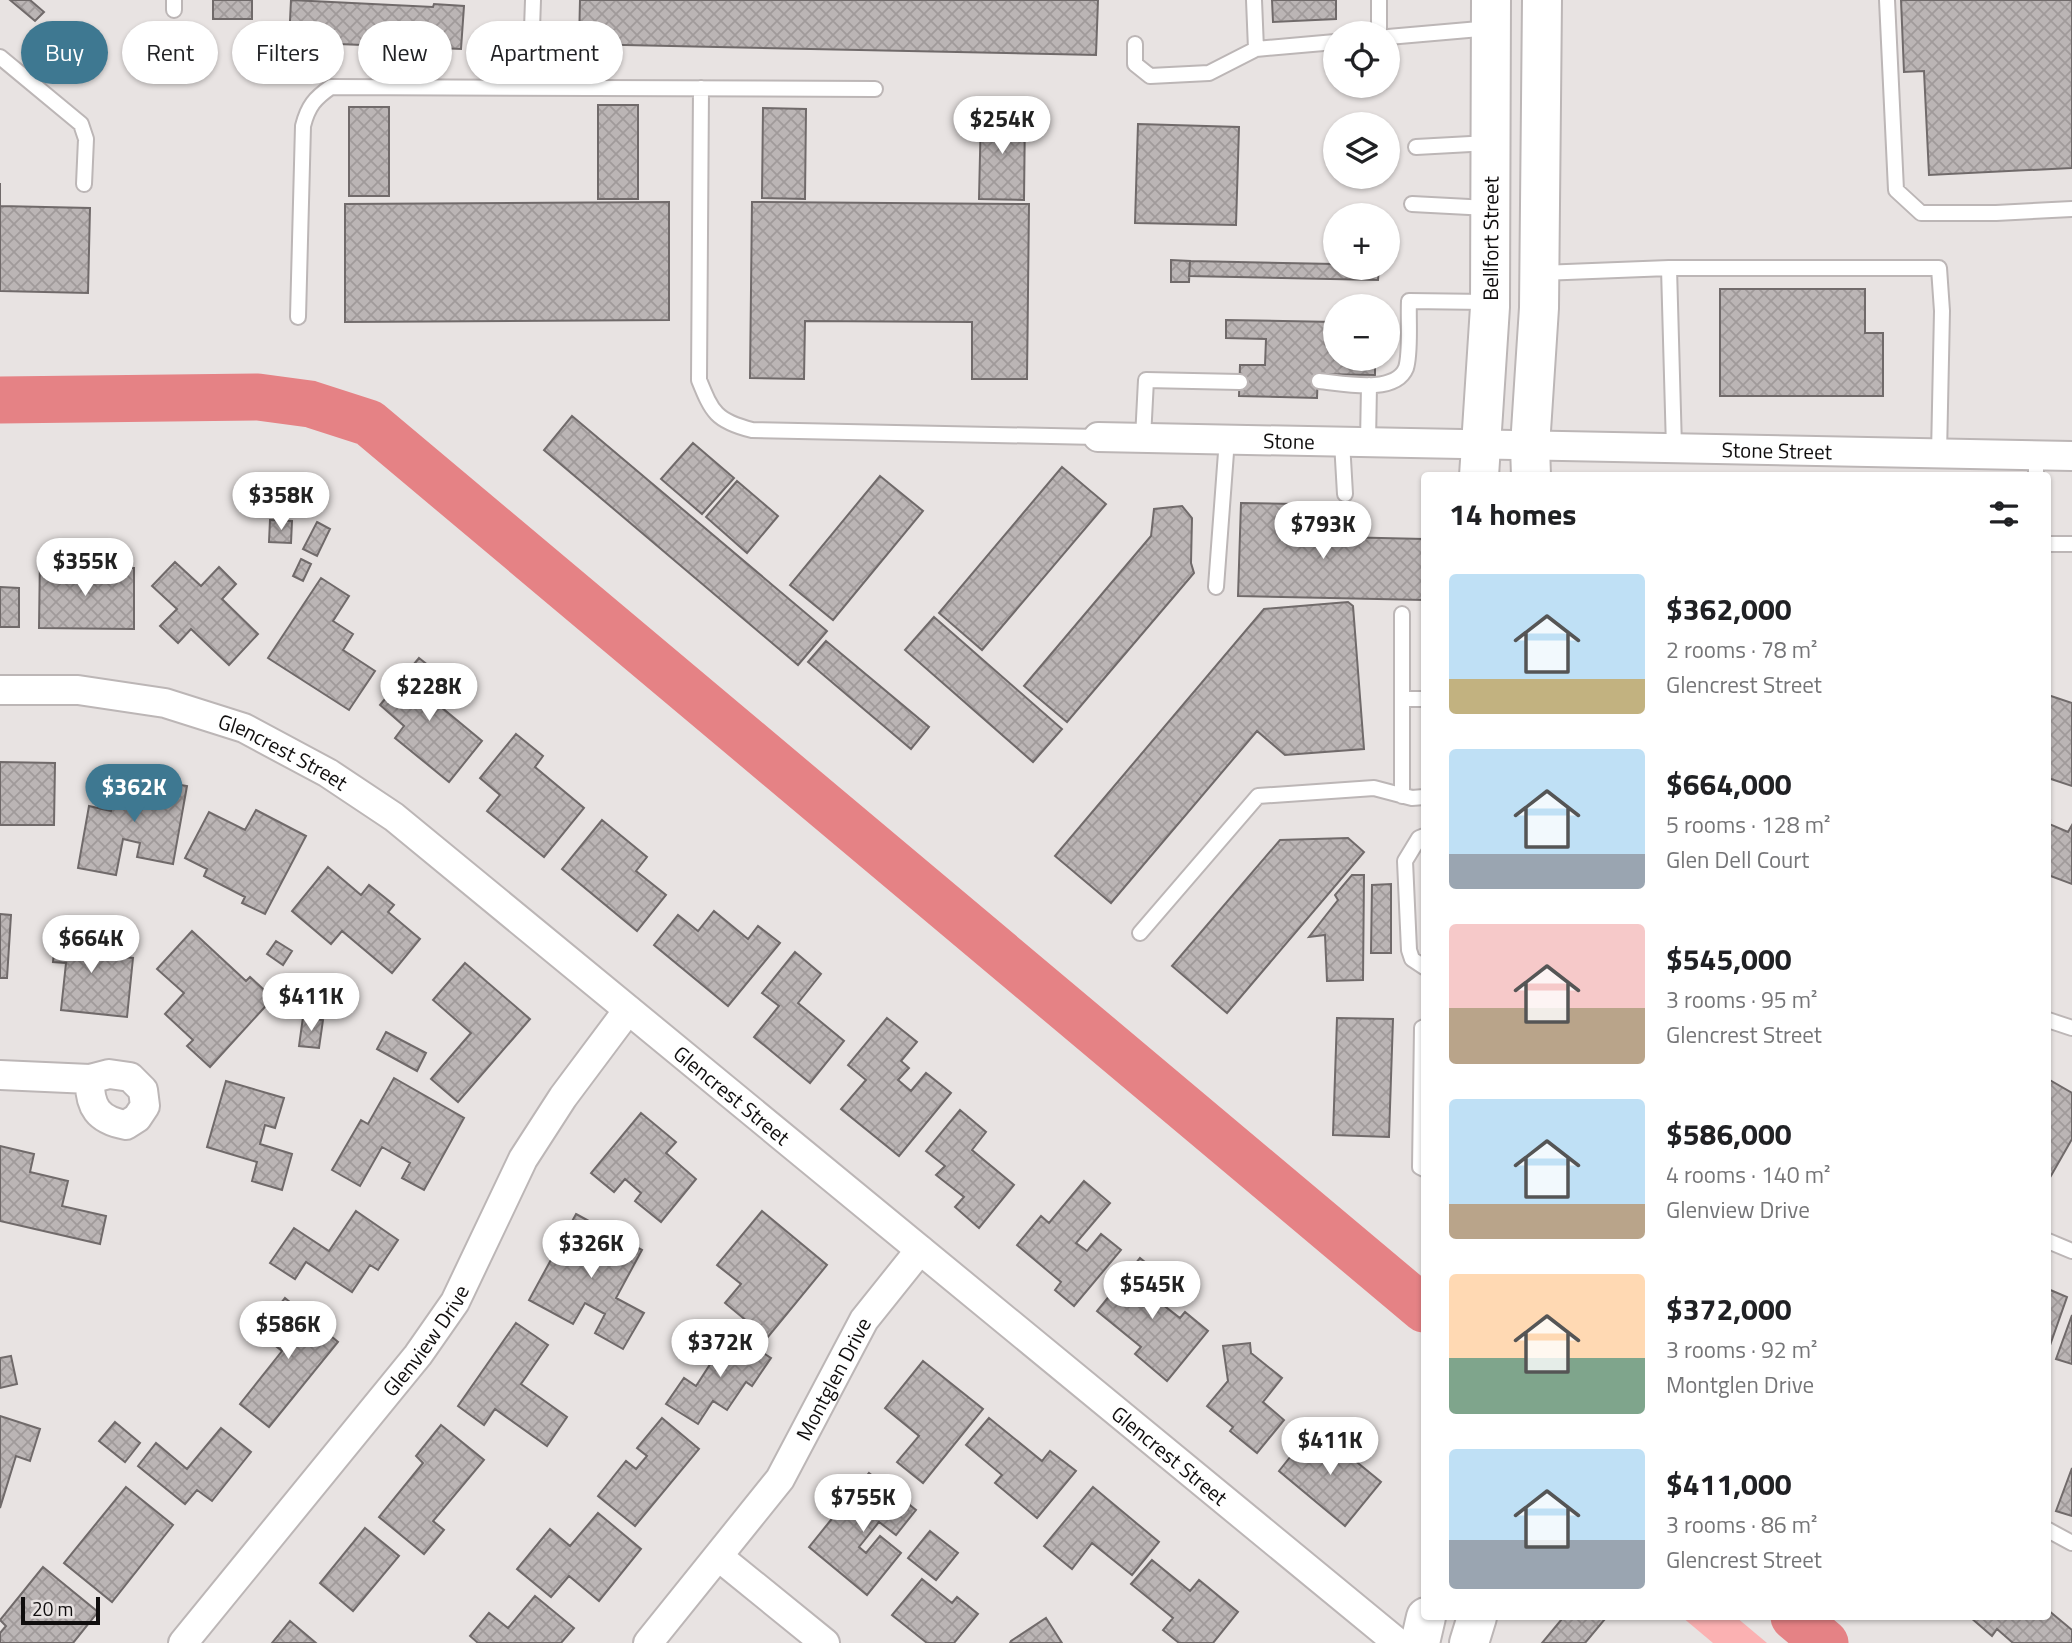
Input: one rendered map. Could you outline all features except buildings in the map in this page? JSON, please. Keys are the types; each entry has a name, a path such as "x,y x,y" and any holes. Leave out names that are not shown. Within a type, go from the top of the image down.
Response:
{"main road":[{"path":"1530,461 1539,273 1542,0"},
{"name":"Bellfort Street","path":"1479,460 1490,302 1491,14"},
{"path":"1419,1643 1425,1620"},
{"path":"1469,1643 1476,1620"}],"street":[{"name":"Stone","path":"1098,437 1355,442 1479,460"},
{"name":"Stone Street","path":"1479,460 1530,461 1674,449 1939,454 2036,466 2072,456"},
{"name":"Glencrest Street","path":"0,690 78,690 165,703 244,728 328,773 394,817 1398,1643"},
{"name":"Glenview Drive","path":"183,1643 418,1354 454,1302 523,1159 563,1097 628,1010"},
{"path":"0,1075 90,1079"},
{"name":"Montglen Drive","path":"648,1643 780,1479 864,1320 920,1250"},
{"path":"719,1557 825,1643"}],"lane":[{"path":"530,87 533,0"},
{"path":"1254,0 1256,49"},
{"path":"1379,0 1379,21"},
{"path":"1887,0 1896,190 1921,213 2072,209"},
{"path":"1400,34 1491,14"},
{"path":"1135,44 1135,64 1150,76 1209,73 1256,49 1323,43"},
{"path":"0,57 81,124 86,139 84,184"},
{"path":"298,317 303,126 307,110 316,98 331,87 875,89"},
{"path":"701,88 699,380 709,406 730,425 752,430 1098,437"},
{"path":"1416,147 1490,143"},
{"path":"1412,204 1490,208"},
{"path":"1539,273 1669,268 1939,268 1942,311 1939,454"},
{"path":"1669,268 1674,449"},
{"path":"1319,381 1385,385 1401,376 1407,365 1409,301 1490,302"},
{"path":"1143,438 1146,380 1240,382"},
{"path":"1345,494 1369,385"},
{"path":"1216,587 1227,439"},
{"path":"2051,544 2072,544"},
{"path":"1402,614 1402,796"},
{"path":"1402,699 1421,699"},
{"path":"1140,933 1258,796 1374,788 1402,796 1421,797"},
{"path":"1421,837 1405,861 1409,950 1412,959 1421,965"},
{"path":"2051,1021 2072,1028"},
{"path":"1421,1098 1421,1168"},
{"path":"2051,1242 2072,1251"},
{"path":"2051,1532 2072,1543"}],"shaded area":[{"path":"1686,1620 1740,1620 1767,1643 1713,1643"}],"waterway":[{"path":"0,400 258,397 310,404 369,423 1421,1306"},
{"path":"1798,1620 1825,1643"}]}
